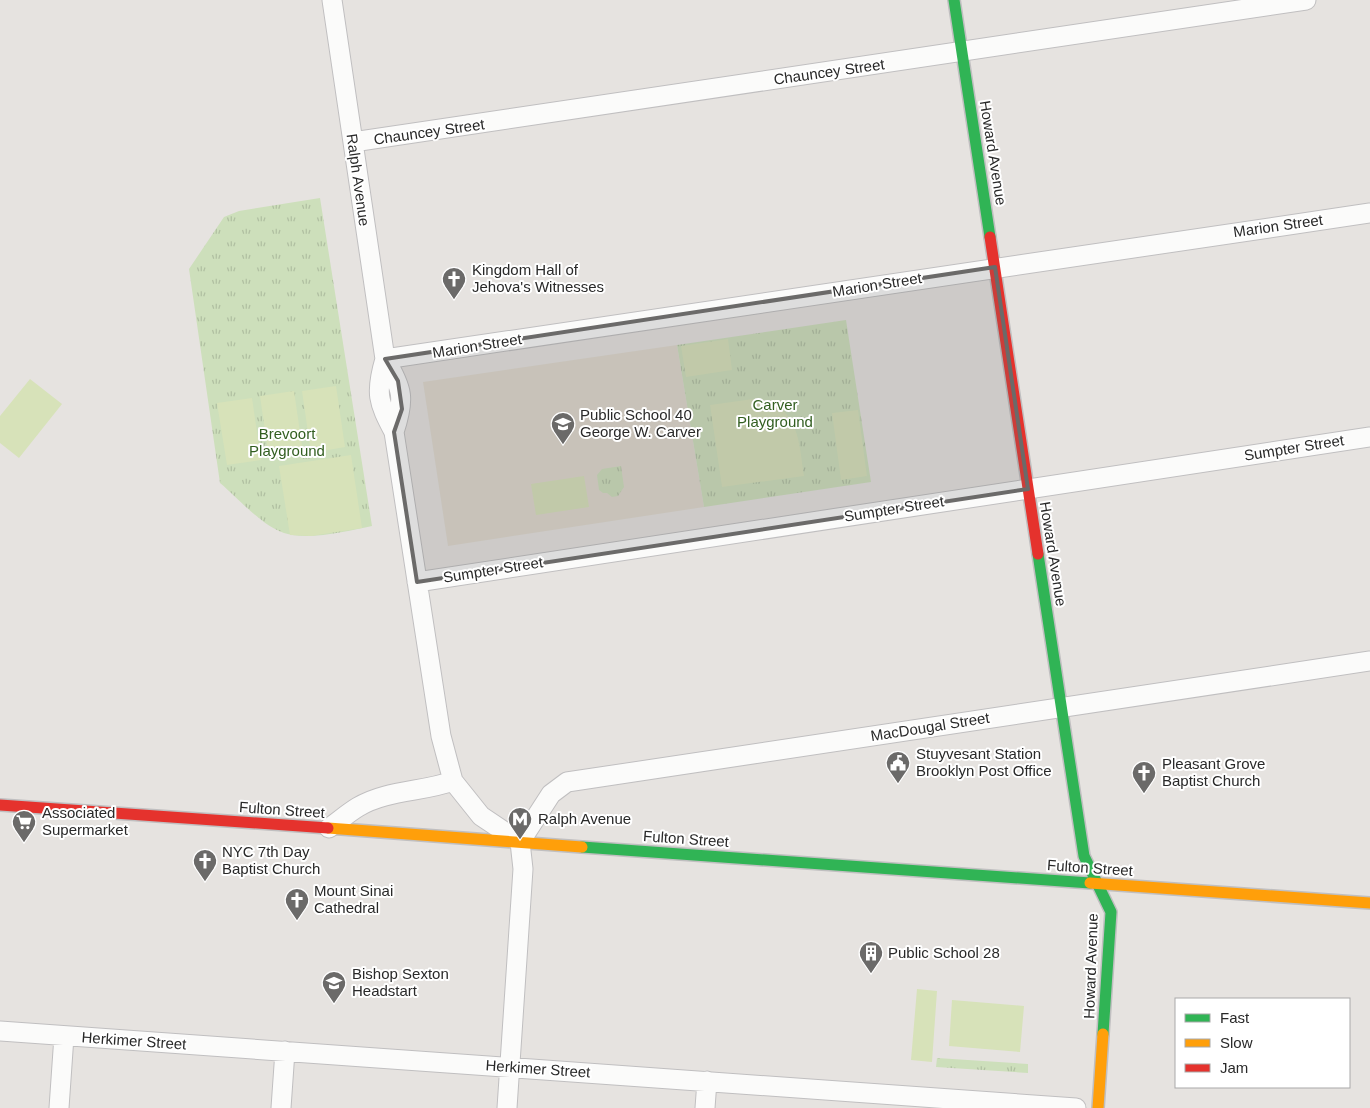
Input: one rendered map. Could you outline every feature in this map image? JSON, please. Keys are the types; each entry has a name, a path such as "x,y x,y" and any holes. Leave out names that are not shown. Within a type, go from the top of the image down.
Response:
{"main road":[{"name":"Howard Avenue","path":"954,0 1084,856 1110,912 1098,1108"},
{"name":"Fulton Street","path":"0,805 1370,903"}],"street":[{"name":"Ralph Avenue","path":"332,0 385,359 378,384 382,409 394,432 441,736 453,781 481,816 520,842"},
{"name":"Chauncey Street","path":"352,142 1306,0"},
{"name":"Marion Street","path":"385,359 995,267 1370,213"},
{"name":"Sumpter Street","path":"417,582 1370,437"},
{"name":"MacDougal Street","path":"520,842 551,794 568,782 1370,661"},
{"path":"329,828 359,807 383,797 434,788 453,781"},
{"path":"507,1108 523,869 520,842"},
{"name":"Herkimer Street","path":"0,1031 707,1082 900,1102 1076,1108"},
{"path":"59,1108 64,1036"},
{"path":"281,1108 285,1051"},
{"path":"705,1108 707,1082"}],"highlighted area":[{"path":"995,267 1028,489 417,582 394,432 402,409 398,381 385,359"}],"shaded area":[{"name":"Public School 40 George W. Carver","path":"677,345 704,507 448,546 423,382"}],"green space":[{"name":"Brevoort Playground","path":"320,198 372,526 316,536 304,536 284,533 267,524 220,483 189,269 224,217 239,211"},
{"name":"Carver Playground","path":"846,320 871,482 704,507 677,345"},
{"path":"728,339 732,370 686,377 681,346"},
{"path":"30,379 62,404 19,458 0,443 0,416"},
{"path":"336,386 345,447 311,453 302,391"},
{"path":"294,391 303,453 269,458 260,396"},
{"path":"252,398 261,460 227,465 217,403"},
{"path":"753,399 770,403 781,409 788,416 800,445 804,476 722,487 710,405"},
{"path":"858,410 867,476 841,480 832,413"},
{"path":"351,455 362,528 311,536 290,535 279,466"},
{"path":"621,466 624,487 618,496 612,497 599,490 597,475 602,469"},
{"path":"584,476 589,507 536,515 531,484"},
{"path":"917,989 937,991 932,1062 911,1060"},
{"path":"952,1000 1024,1006 1020,1052 949,1046"},
{"path":"937,1058 1028,1064 1028,1073 936,1067"}],"traffic: fast":[{"path":"954,0 990,237"},
{"path":"1038,554 1084,856 1111,912 1103,1034"},
{"path":"582,847 1090,883"}],"traffic: slow":[{"path":"328,828 582,847"},
{"path":"1090,883 1370,903"},
{"path":"1098,1108 1103,1034"}],"traffic: jam":[{"path":"990,237 1038,554"},
{"path":"0,805 328,828"}],"place":[{"name":"Kingdom Hall of Jehova's Witnesses","path":"454,300"},
{"name":"Public School 40 George W. Carver","path":"563,445"},
{"name":"Stuyvesant Station Brooklyn Post Office","path":"898,784"},
{"name":"Pleasant Grove Baptist Church","path":"1144,794"},
{"name":"Ralph Avenue","path":"520,840"},
{"name":"Associated Supermarket","path":"24,843"},
{"name":"NYC 7th Day Baptist Church","path":"205,882"},
{"name":"Mount Sinai Cathedral","path":"297,921"},
{"name":"Public School 28","path":"871,974"},
{"name":"Bishop Sexton Headstart","path":"334,1004"}]}
